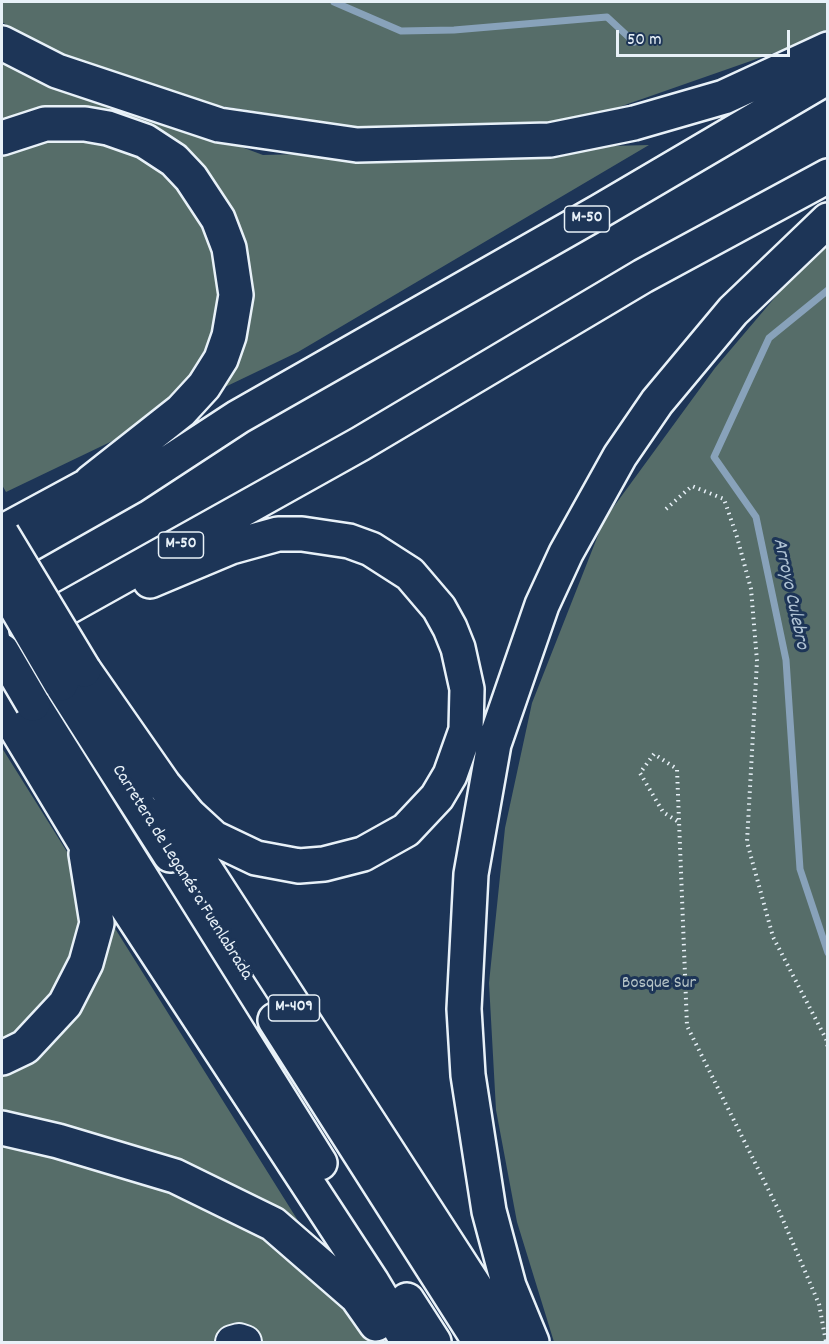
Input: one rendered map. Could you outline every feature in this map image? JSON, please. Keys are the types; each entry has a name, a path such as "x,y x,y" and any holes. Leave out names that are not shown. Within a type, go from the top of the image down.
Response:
{"highway":[{"path":"2,43 57,71 219,125 357,146 423,146 561,138 634,123 724,97 828,49"},
{"name":"M-50","path":"2,560 131,487 238,417 600,211 828,77"},
{"path":"2,138 45,124 74,124 108,128 145,141 174,160 191,178 218,219 230,248 236,295 230,336 221,360 204,386 181,411 91,483"},
{"name":"M-50","path":"2,644 360,444 642,276 828,176"},
{"path":"532,1342 509,1286 489,1211 468,1075 464,1009 471,874 494,744 542,605 566,553 620,456 657,402 733,311 828,220"},
{"path":"2,533 91,483 238,417"},
{"path":"2,665 150,581 360,444"},
{"name":"M-409","path":"2,533 72,677 210,878 512,1342"},
{"path":"72,677 189,815 214,838 256,858 299,866 324,864 363,854 406,830 437,797 450,775 466,730 465,672 459,648 439,608 410,574 371,549 349,541 303,534 278,534 231,548 150,581"},
{"name":"Carretera de Leganés a Fuenlabrada","path":"2,583 72,677 480,1342"},
{"name":"Carretera de Leganés a Fuenlabrada","path":"2,651 15,709 434,1342"},
{"path":"15,709 85,843 372,1282 408,1342"},
{"path":"2,1058 25,1047 65,1004 86,963 97,923 85,843"},
{"path":"2,1128 58,1141 175,1176 273,1224 357,1296 388,1342"}],"lane":[{"path":"232,1342 239,1340 245,1342"}],"path":[{"path":"666,508 692,486 724,499 737,537 751,589 757,662 747,842 772,937 826,1039 828,1048"},
{"path":"677,821 663,812 640,772 654,754 677,769 677,821 687,1026 780,1213 819,1304 826,1342"}],"green space":[{"path":"2,2 827,2 828,34 582,120 388,132 214,105 52,53 2,22"},
{"path":"2,58 263,155 649,145 298,352 6,492 2,485"},
{"name":"Bosque Sur","path":"827,246 827,1342 554,1342 517,1222 496,1110 489,983 505,828 532,703 604,520 715,368 788,282"},
{"path":"2,748 374,1342 2,1342"}],"waterway":[{"name":"Arroyo Culebro","path":"334,2 401,31 454,30 607,17 634,42"},
{"name":"Arroyo Culebro","path":"828,290 769,338 714,457 756,517 786,660 800,869 828,953"}]}
